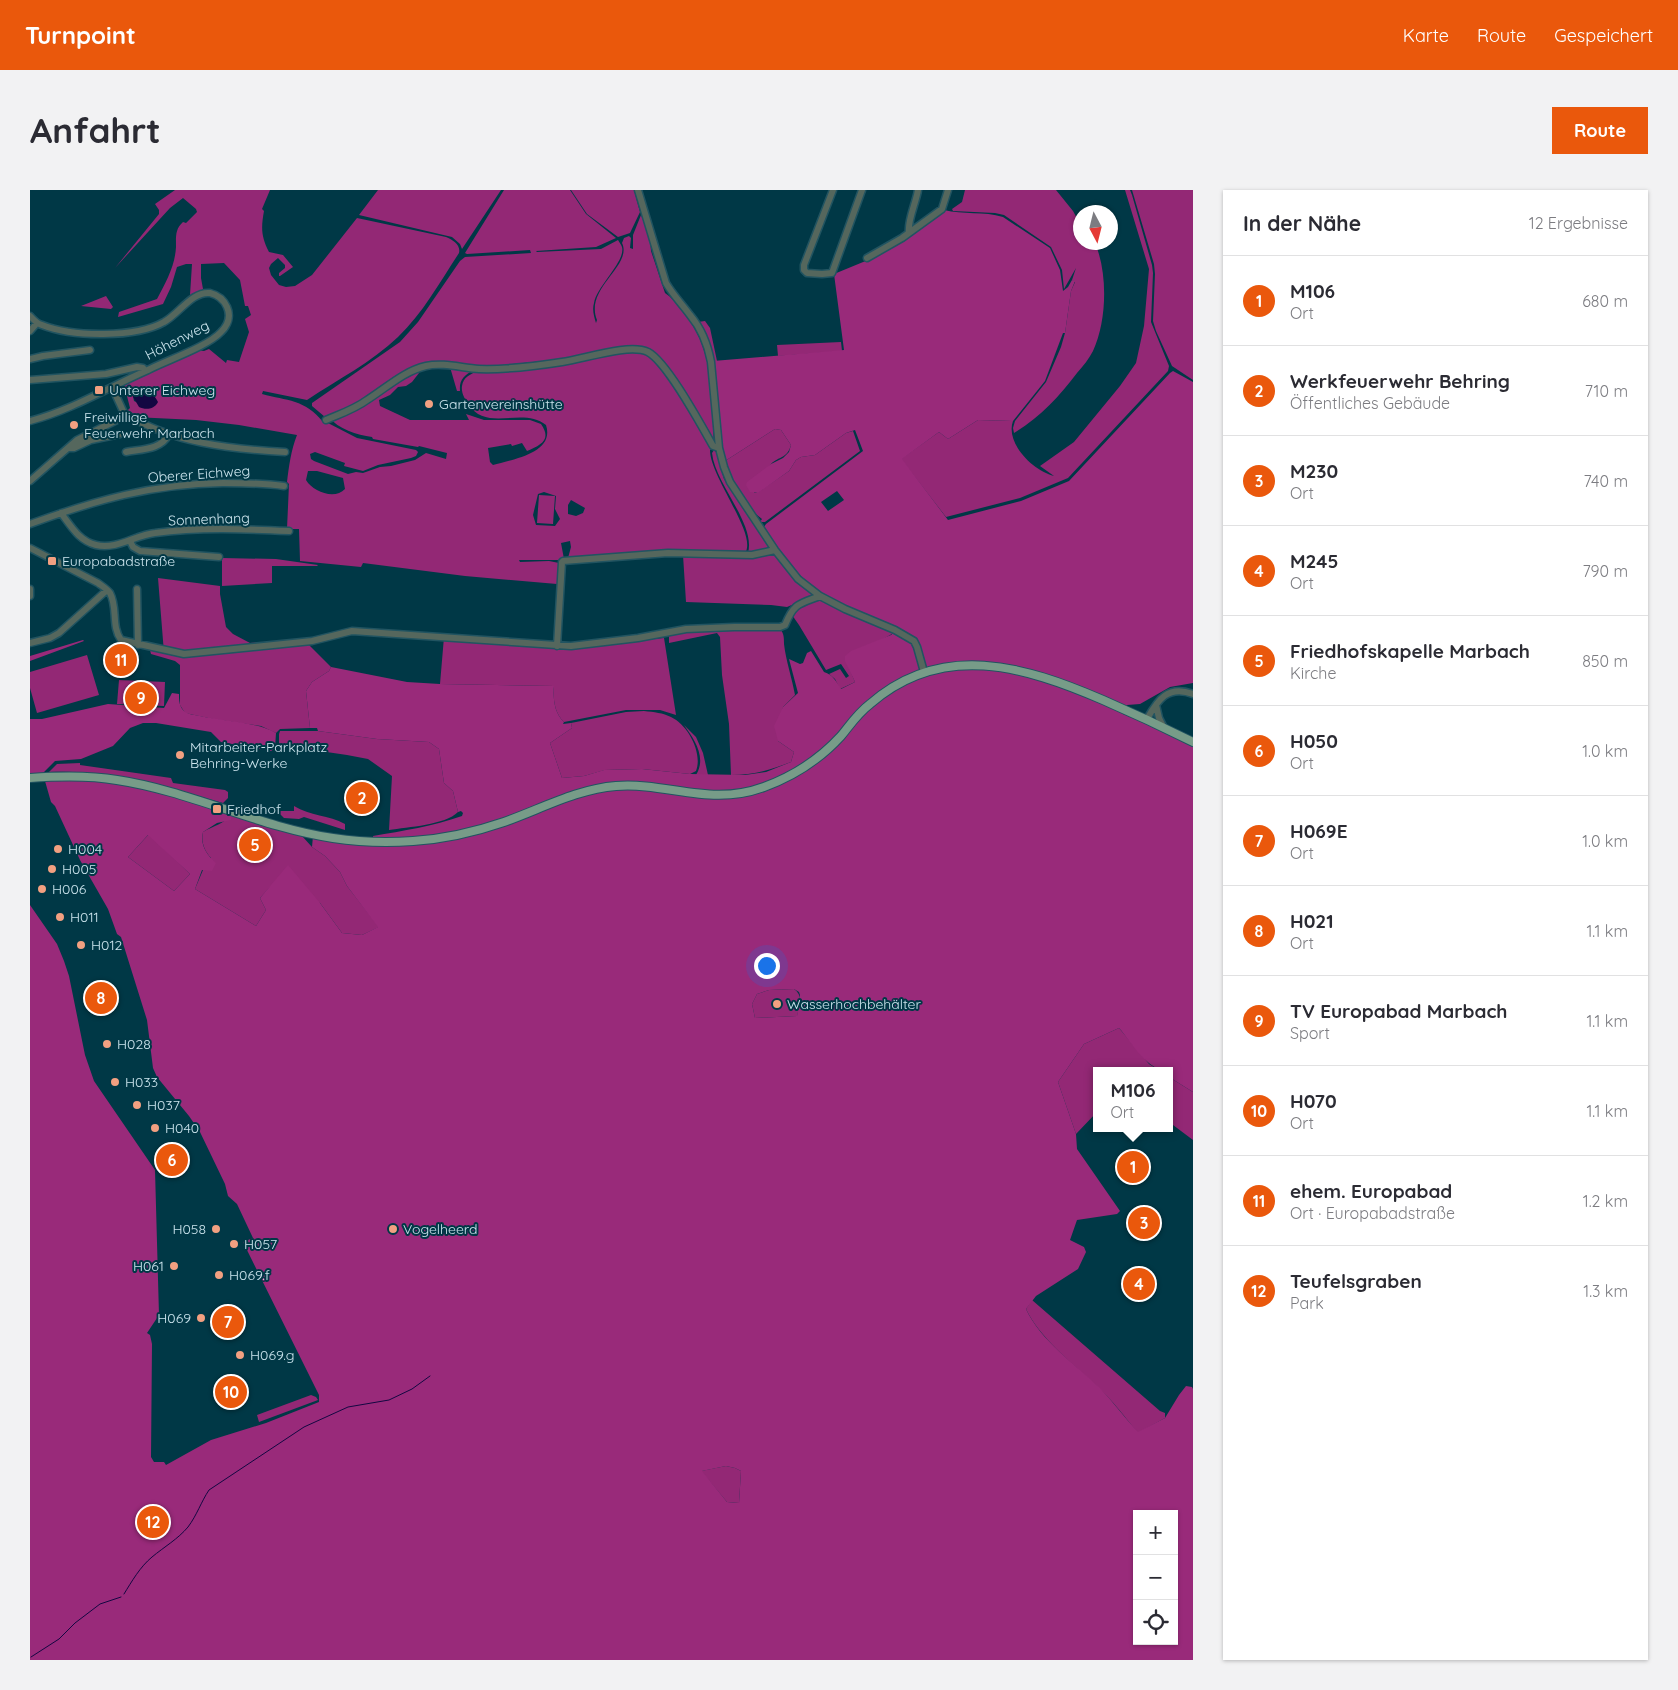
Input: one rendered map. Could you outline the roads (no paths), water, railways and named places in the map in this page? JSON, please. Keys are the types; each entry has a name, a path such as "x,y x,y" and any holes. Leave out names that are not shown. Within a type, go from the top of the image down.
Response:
{"main road":[{"path":"30,778 83,776 117,780 176,794 278,825 330,838 372,842 436,839 463,834 500,823 577,794 604,787 649,787 712,795 745,792 780,781 812,763 839,737 857,715 895,684 924,672 962,665 1002,667 1067,685 1147,719 1193,742"}],"street":[{"path":"638,190 661,273 673,295 695,322 708,350 711,362 719,448 730,482 775,550 798,579 820,596 908,637 916,645 924,672"},
{"path":"833,190 804,268 806,272 811,274 832,273 862,190"},
{"path":"909,233 908,228 917,201 918,190"},
{"path":"867,258 909,233 942,209 948,190"},
{"name":"Höhenweg","path":"30,316 37,323 64,331 80,333 137,332 166,322 198,295 212,294 223,300 229,316 226,326 219,334 201,345 62,410 30,422"},
{"path":"30,331 37,323"},
{"path":"30,359 90,350"},
{"path":"326,420 365,402 409,372 427,366 436,365 477,369 497,368 563,362 627,350 640,350 651,354 664,368 712,446 719,448"},
{"path":"30,380 106,374 137,367 145,370"},
{"path":"112,387 124,414 138,422 169,434 217,445 285,452"},
{"path":"30,481 77,440 121,418 124,414"},
{"path":"69,448 74,448 91,440 120,434"},
{"path":"126,452 160,445 169,434"},
{"name":"Oberer Eichweg","path":"30,524 61,512 119,495 163,487 244,482 284,486"},
{"name":"Sonnenhang","path":"61,512 78,535 88,543 106,547 146,534 156,533 201,530 289,531"},
{"path":"130,540 133,547 140,551 219,557"},
{"path":"30,548 98,583 110,593 114,607 116,634 121,640 141,646 184,654 312,641 352,632 443,636 557,646 612,642 686,629 709,627 782,627 796,605 820,596"},
{"path":"557,646 563,561 668,553 752,555 775,550"},
{"path":"137,588 141,646"},
{"path":"30,589 30,596"},
{"path":"30,643 50,638 59,633 107,590"},
{"path":"1147,719 1156,704 1171,692 1181,691 1193,694"},
{"path":"1156,704 1159,718 1164,728"}],"waterway":[{"path":"124,1594 136,1574 148,1561 188,1527 209,1490 304,1427 348,1407 389,1400 412,1389 430,1376"},
{"path":"31,1657 59,1639 75,1623 100,1604 121,1597"}],"place":[{"name":"Unterer Eichweg","path":"99,390"},
{"name":"Gartenvereinshütte","path":"429,404"},
{"name":"Freiwillige Feuerwehr Marbach","path":"74,425"},
{"name":"Europabadstraße","path":"52,561"},
{"name":"ehem. Europabad","path":"121,660"},
{"name":"TV Europabad Marbach","path":"141,698"},
{"name":"Mitarbeiter-Parkplatz Behring-Werke","path":"180,755"},
{"name":"Werkfeuerwehr Behring","path":"362,798"},
{"name":"Friedhof","path":"217,809"},
{"name":"Friedhofskapelle Marbach","path":"255,845"},
{"name":"H004","path":"58,849"},
{"name":"H005","path":"52,869"},
{"name":"H006","path":"42,889"},
{"name":"H011","path":"60,917"},
{"name":"H012","path":"81,945"},
{"name":"H021","path":"101,998"},
{"name":"Wasserhochbehälter","path":"777,1004"},
{"name":"H028","path":"107,1044"},
{"name":"H033","path":"115,1082"},
{"name":"H037","path":"137,1105"},
{"name":"H040","path":"155,1128"},
{"name":"H050","path":"172,1160"},
{"name":"M106","path":"1133,1167"},
{"name":"M230","path":"1144,1223"},
{"name":"H058","path":"216,1229"},
{"name":"Vogelheerd","path":"393,1229"},
{"name":"H057","path":"234,1244"},
{"name":"H061","path":"174,1266"},
{"name":"H069.f","path":"219,1275"},
{"name":"M245","path":"1139,1284"},
{"name":"H069","path":"201,1318"},
{"name":"H069E","path":"228,1322"},
{"name":"H069.g","path":"240,1355"},
{"name":"H070","path":"231,1392"},
{"name":"Teufelsgraben","path":"153,1522"}]}
